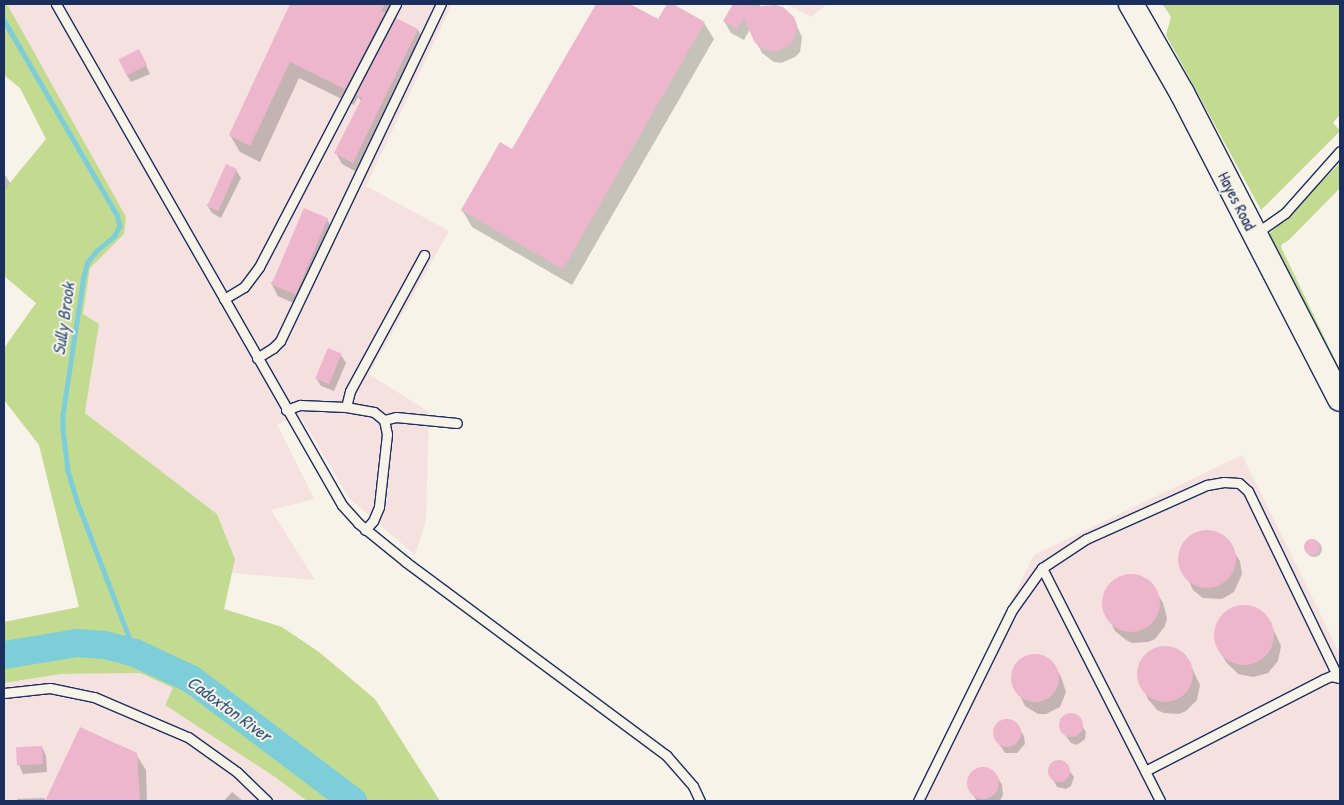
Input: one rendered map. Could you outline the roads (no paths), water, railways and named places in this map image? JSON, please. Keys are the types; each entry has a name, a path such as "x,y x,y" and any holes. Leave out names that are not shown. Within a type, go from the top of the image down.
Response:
{"street":[{"name":"Hayes Road","path":"1132,4 1182,93 1340,400"}],"lane":[{"path":"56,4 286,410 342,505 365,530 406,562 666,755 693,786 700,801"},
{"path":"224,299 244,287 259,268 396,4"},
{"path":"257,358 280,341 441,4"},
{"path":"1254,234 1285,213 1340,151"},
{"path":"346,407 350,391 424,255"},
{"path":"286,410 300,405 346,407 374,412 384,420 387,434 379,507 373,521 365,530"},
{"path":"384,420 396,417 457,423"},
{"path":"918,801 1012,610 1042,568 1086,539 1207,485 1224,482 1239,483 1248,491 1339,677"},
{"path":"1042,568 1160,801"},
{"path":"1145,771 1330,676 1339,677"},
{"path":"4,693 50,688 94,697 188,737 236,772 267,801"}],"waterway":[{"name":"Sully Brook","path":"4,20 117,215 120,226 115,236 97,251 88,262 84,276 63,415 63,429 68,471 79,506 135,653"},
{"name":"Cadoxton River","path":"4,655 77,643 105,645 135,653 191,679 353,801"}]}
